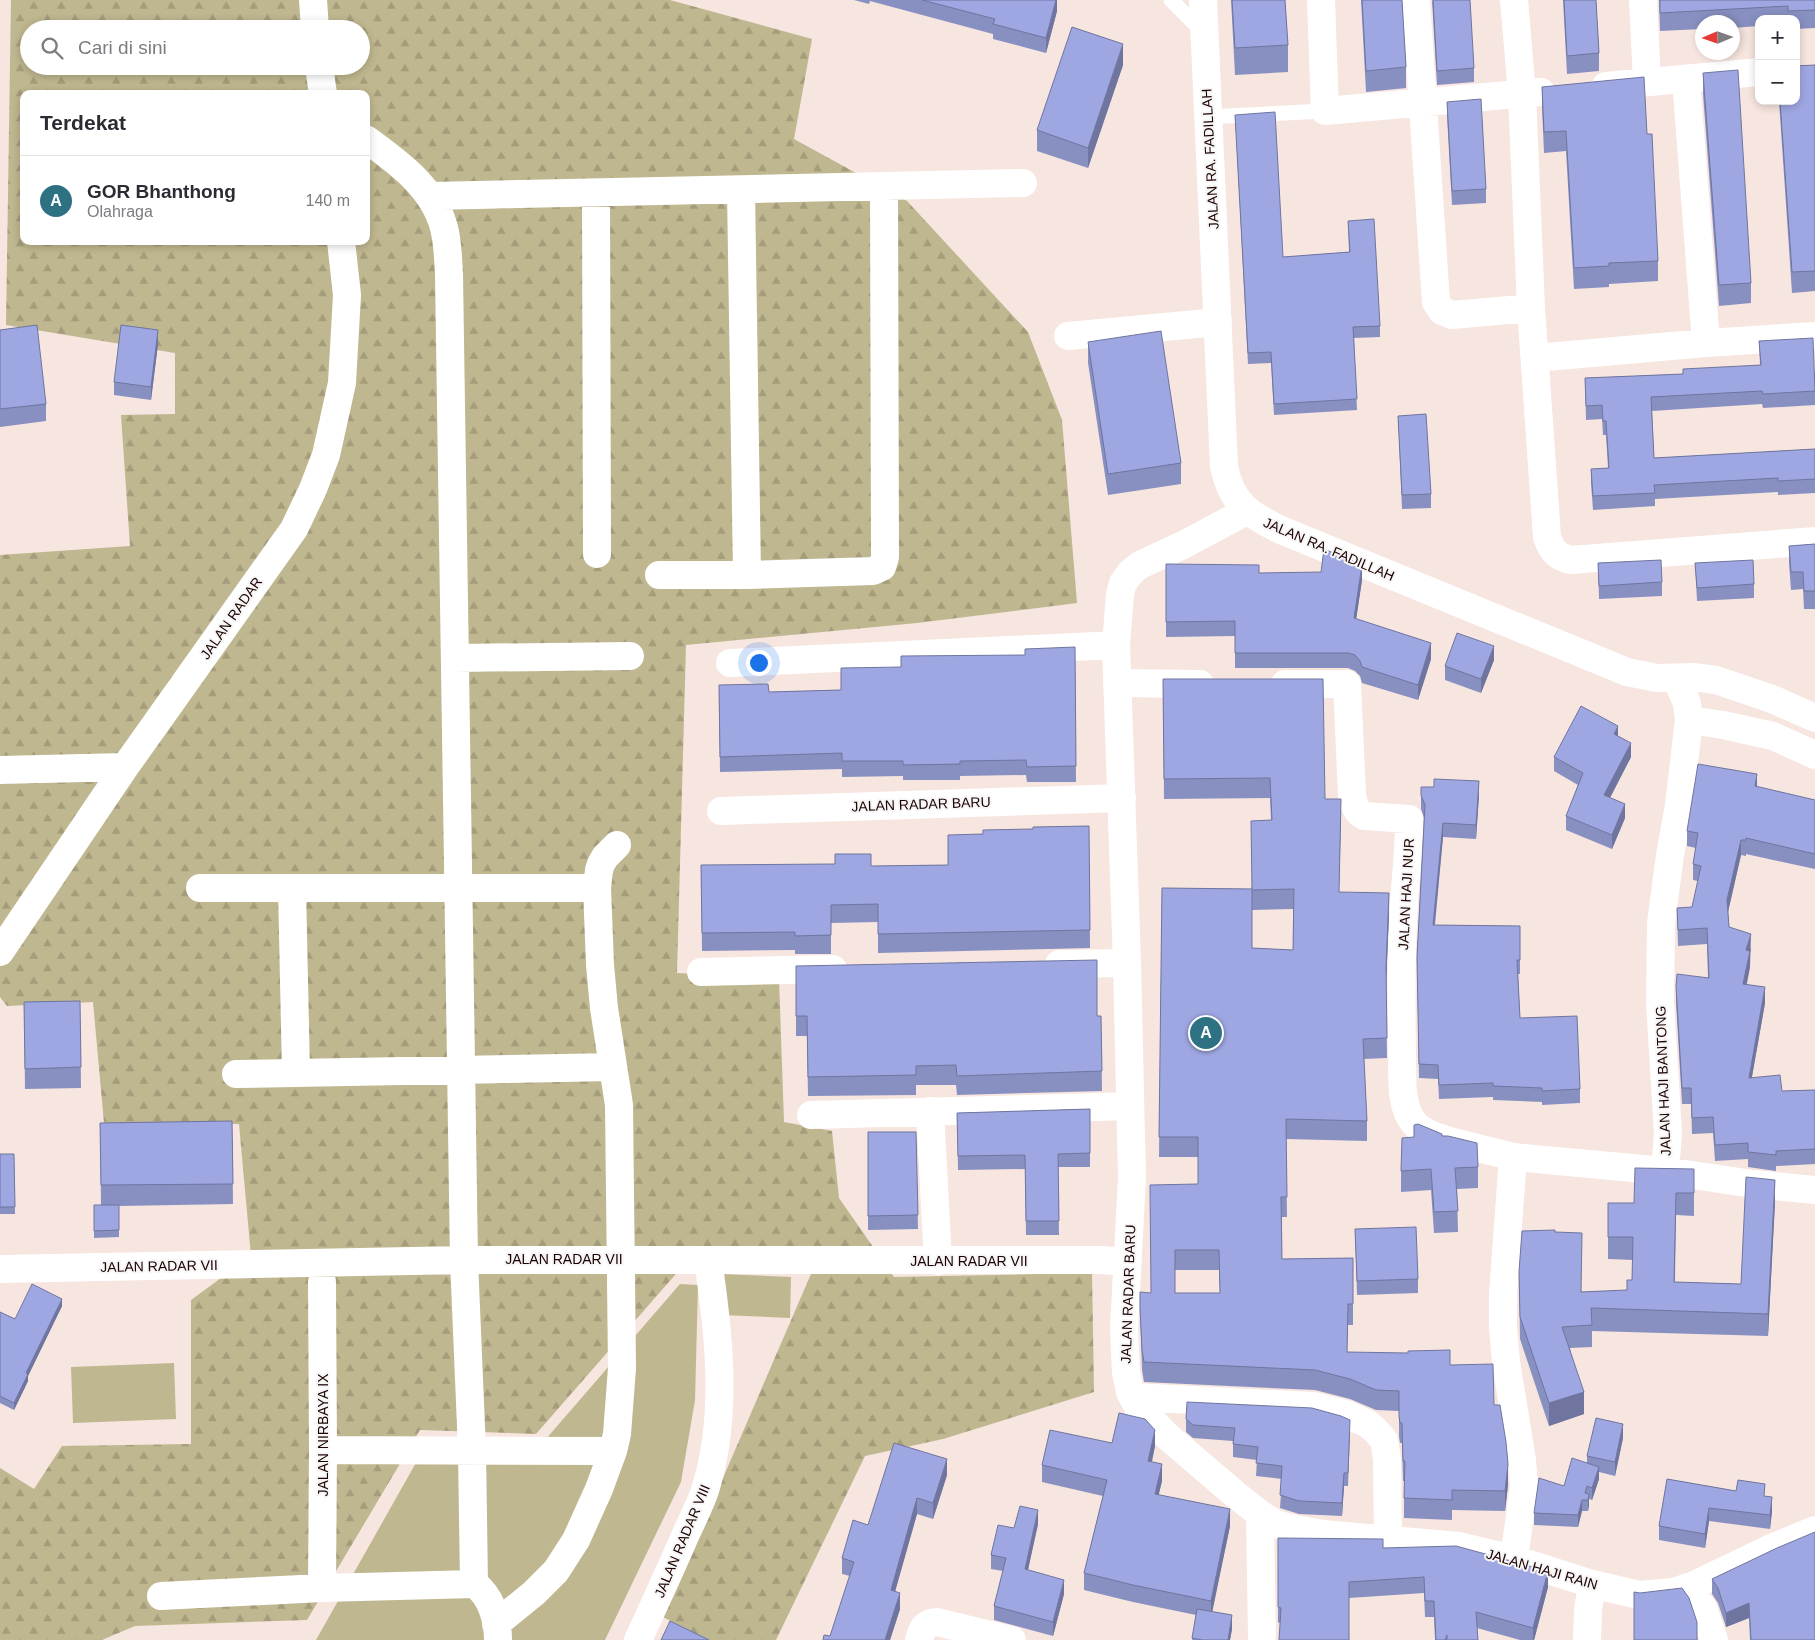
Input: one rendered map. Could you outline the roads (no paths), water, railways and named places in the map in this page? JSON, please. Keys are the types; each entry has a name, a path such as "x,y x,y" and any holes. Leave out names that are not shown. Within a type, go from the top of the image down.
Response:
{"street":[{"path":"313,0 314,20"},
{"name":"JALAN RA. FADILLAH","path":"1203,0 1224,466 1226,479 1231,490 1248,511 1254,517 1281,530 1627,672 1647,677 1705,678 1716,680 1772,699 1815,718"},
{"path":"1321,0 1325,111 1755,72"},
{"path":"1416,0 1435,294 1439,308 1452,315 1531,308"},
{"path":"1514,0 1522,94 1531,308 1547,537 1552,550 1571,560 1815,541"},
{"path":"1643,0 1647,82"},
{"path":"320,75 322,90"},
{"path":"1686,79 1706,343"},
{"path":"370,142 396,161 430,196 444,227 449,274 464,1260 472,1450 474,1584"},
{"path":"430,196 1023,183"},
{"path":"658,575 747,575 873,571 880,568 883,564 885,557 884,186"},
{"path":"741,190 747,575"},
{"path":"596,193 597,554"},
{"name":"JALAN RADAR","path":"1,949 125,767 294,529 313,490 326,455 342,383 347,295 342,245"},
{"path":"1068,336 1218,322"},
{"path":"1535,358 1706,343 1815,336"},
{"name":"JALAN RADAR BARU","path":"1248,511 1184,545 1140,565 1131,572 1123,584 1120,594 1116,645 1132,1178 1127,1262 1126,1372 1130,1392 1149,1418 1168,1437 1260,1514"},
{"path":"730,663 1116,645"},
{"path":"455,658 630,656"},
{"name":"JALAN HAJI BANTONG","path":"1513,1157 1665,1171 1668,1134 1660,1002 1661,923 1679,805 1689,720 1687,703 1676,678"},
{"path":"1117,683 1222,684"},
{"name":"JALAN HAJI NUR","path":"1260,684 1347,684 1352,795 1355,808 1358,813 1364,816 1409,819 1402,954 1401,1011 1404,1102 1413,1123 1430,1134 1513,1157"},
{"path":"1689,720 1724,725 1773,736 1815,755"},
{"path":"0,770 125,767"},
{"name":"JALAN RADAR BARU","path":"721,811 1122,798"},
{"path":"497,1632 556,1571 576,1540 589,1515 613,1451 617,1434 621,1399 619,1105 607,1038 602,991 597,888 601,864 617,845"},
{"path":"200,888 597,888"},
{"path":"292,888 296,1072"},
{"path":"1038,965 1127,963"},
{"path":"701,972 860,969"},
{"path":"236,1074 613,1067"},
{"path":"811,1115 1130,1106"},
{"path":"930,1112 938,1261"},
{"path":"1513,1157 1502,1294 1506,1362 1522,1460 1524,1485 1514,1558"},
{"path":"1665,1171 1753,1184 1815,1190"},
{"name":"JALAN RADAR VII","path":"0,1270 464,1260 1100,1260 1127,1262"},
{"name":"JALAN RADAR VIII","path":"638,1640 706,1489 714,1457 719,1401 718,1364 716,1317 708,1260"},
{"name":"JALAN NIRBAYA IX","path":"322,1282 322,1588"},
{"path":"1134,1397 1314,1406 1346,1414 1368,1424 1384,1440 1387,1459 1388,1539"},
{"path":"323,1450 613,1451"},
{"path":"1260,1514 1262,1640"},
{"name":"JALAN HAJI RAIN","path":"1260,1514 1276,1524 1302,1531 1459,1546 1514,1558 1592,1584 1639,1595 1673,1592 1687,1587 1815,1530"},
{"path":"161,1596 322,1588 474,1584 482,1590 488,1600 497,1632"},
{"path":"1588,1640 1588,1610 1592,1584"},
{"path":"1687,1587 1703,1608 1714,1640"},
{"path":"919,1640 922,1628 926,1624 937,1622 1012,1640"}],"lane":[{"path":"1170,0 1204,33"},
{"path":"1208,117 1325,111"}],"place":[{"name":"GOR Bhanthong","path":"1206,1033"}]}
